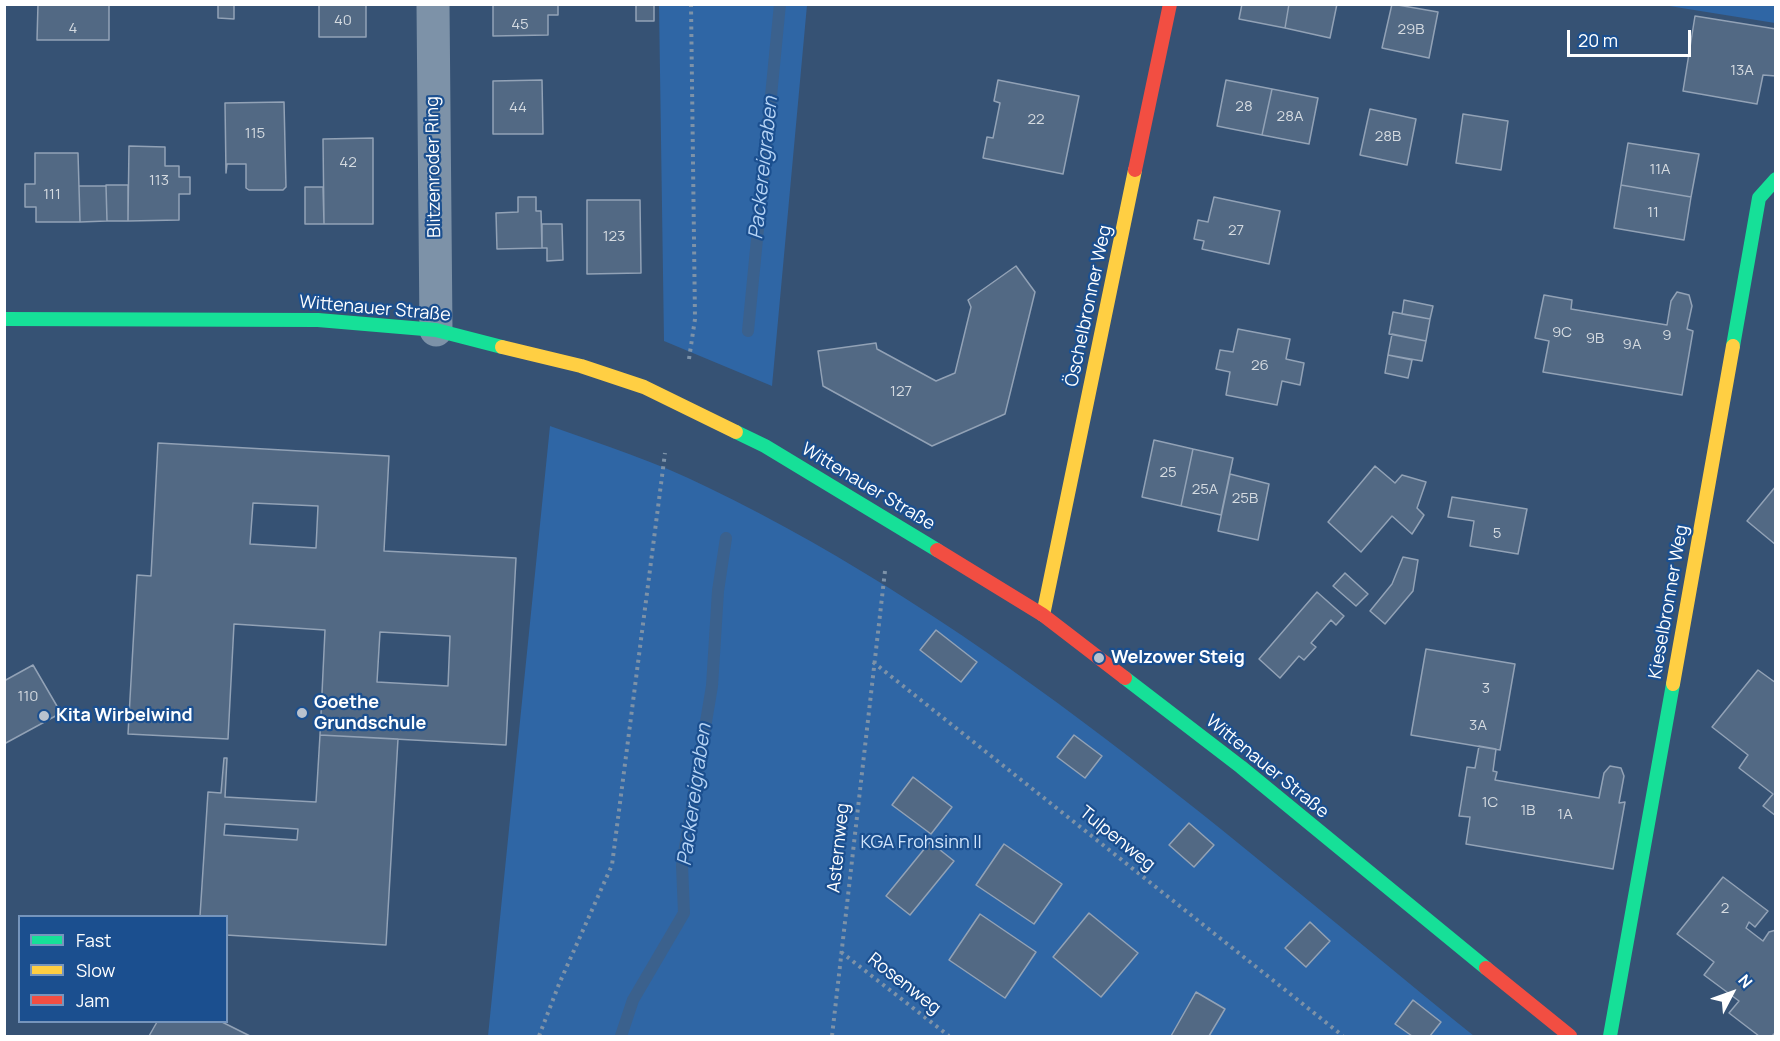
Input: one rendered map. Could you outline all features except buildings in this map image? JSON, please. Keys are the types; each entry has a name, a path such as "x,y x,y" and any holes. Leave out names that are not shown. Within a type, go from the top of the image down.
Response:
{"street":[{"name":"Blitzenroder Ring","path":"433,4 436,330"},
{"name":"Öschelbronner Weg","path":"1043,615 1170,4"},
{"name":"Kieselbronner Weg","path":"1610,1036 1759,198 1776,179"},
{"name":"Wittenauer Straße","path":"4,319 318,320 436,330 580,366 644,387 765,446 1043,615 1241,767 1570,1036"}],"path":[{"path":"689,359 696,319 691,4"},
{"path":"539,1036 559,984 612,865 665,453"},
{"name":"Asternweg","path":"832,1036 885,571"},
{"name":"Tulpenweg","path":"873,662 1343,1036"},
{"name":"Rosenweg","path":"842,952 949,1036"}],"green space":[{"path":"659,5 807,5 772,386 664,341"},
{"path":"1663,5 1775,5 1775,23"},
{"name":"KGA Frohsinn II","path":"550,426 649,462 707,487 812,542 912,603 1010,669 1106,739 1292,886 1474,1036 488,1036"}],"waterway":[{"name":"Packereigraben","path":"748,331 780,4"},
{"name":"Packereigraben","path":"621,1036 633,1000 684,913 682,865 712,686 718,591 726,538"}],"traffic: fast":[{"path":"1733,346 1759,198 1776,179"},
{"path":"4,319 318,320 436,330 502,347"},
{"path":"736,432 765,446 937,550"},
{"path":"1125,678 1241,767 1486,968"},
{"path":"1610,1036 1673,684"}],"traffic: slow":[{"path":"1043,615 1135,170"},
{"path":"1673,684 1733,346"},
{"path":"502,347 581,366 644,387 736,432"}],"traffic: jam":[{"path":"1135,170 1170,4"},
{"path":"937,550 1043,615 1125,678"},
{"path":"1486,968 1570,1036"}],"place":[{"name":"Welzower Steig","path":"1099,658"},
{"name":"Goethe Grundschule","path":"302,713"},
{"name":"Kita Wirbelwind","path":"44,716"}]}
